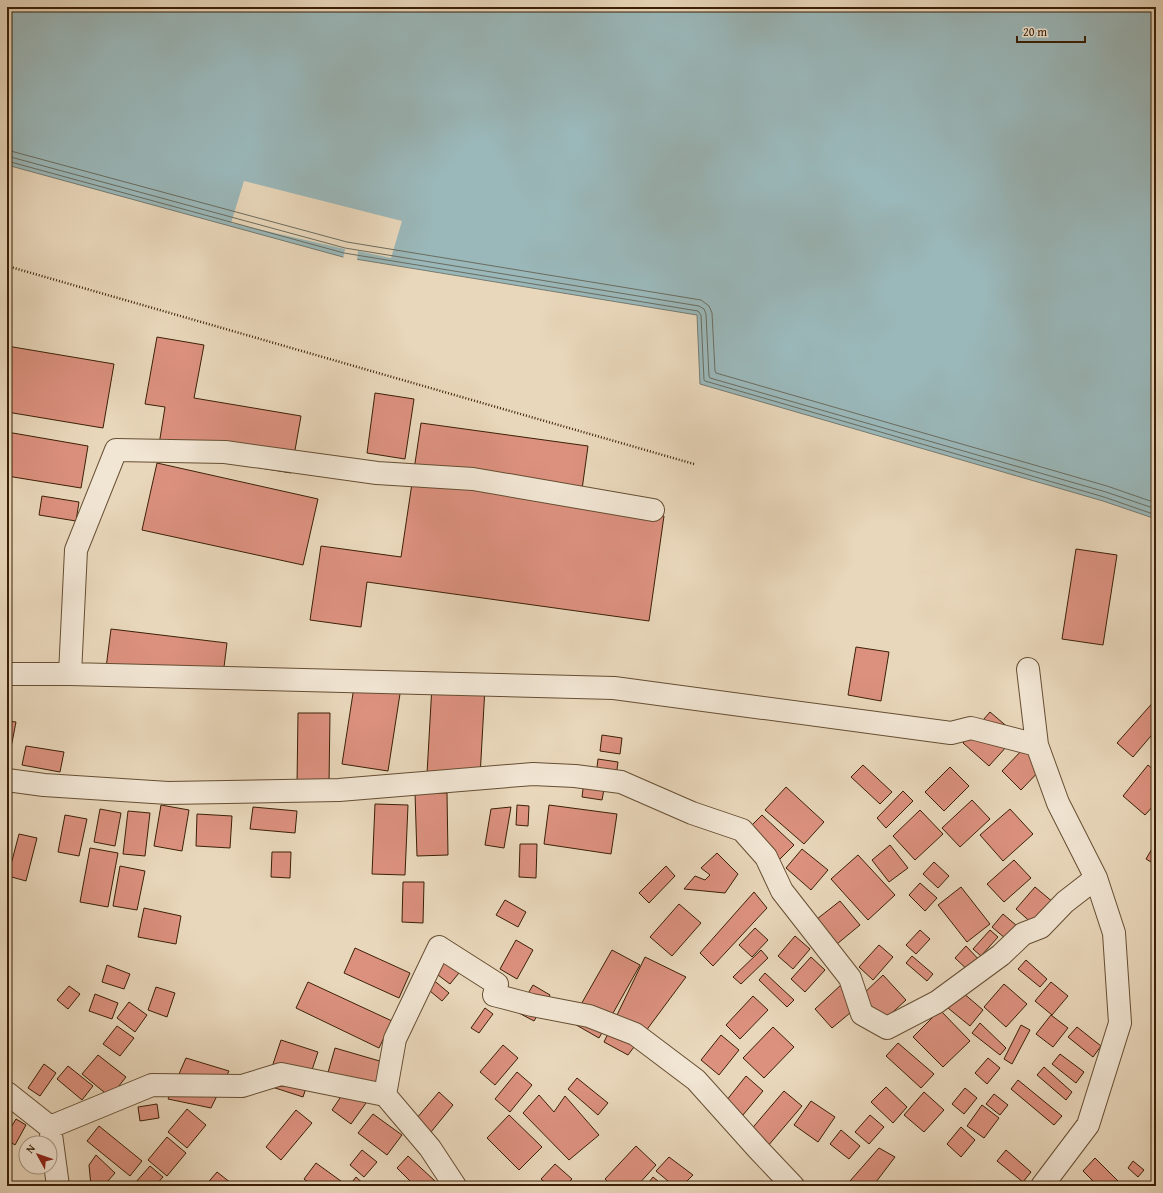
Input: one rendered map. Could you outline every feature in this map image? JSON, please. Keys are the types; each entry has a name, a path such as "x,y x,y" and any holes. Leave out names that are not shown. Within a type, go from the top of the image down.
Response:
{"street":[{"path":"70,674 76,550 116,450 225,452 377,473 473,479 653,510"},
{"path":"1028,669 1037,745 1058,802 1096,878 1114,933 1120,1023 1088,1125 1042,1186"},
{"path":"7,674 70,674 614,688 950,733 971,728 1037,745"},
{"path":"7,780 44,785 168,792 339,790 533,774 575,776 621,782 692,813 742,830 766,857 782,891 850,978 862,1014 887,1028 937,1002 1001,955 1023,934 1041,927 1065,902 1096,878"},
{"path":"385,1095 395,1040 440,947 497,984 494,995 532,1005 589,1016 635,1034 696,1080 793,1186"},
{"path":"50,1127 152,1085 242,1086 281,1074 385,1095 430,1148 455,1186"},
{"path":"7,1093 50,1127 58,1186"}],"path":[{"path":"7,266 694,464"}],"water":[{"path":"7,7 1156,7 1156,519 1103,501 700,384 697,315 343,257 7,165"}],"pier":[{"path":"244,181 402,221 391,258 358,251 357,261 343,259 345,249 231,223"}],"building":[{"path":"157,337 204,345 194,398 301,416 291,473 158,451 165,407 145,404"},
{"path":"7,346 114,364 103,428 7,412"},
{"path":"375,393 414,399 405,459 367,453"},
{"path":"421,423 588,446 580,504 664,516 649,621 367,582 361,627 310,620 321,546 401,557"},
{"path":"7,432 88,446 81,488 7,476"},
{"path":"157,463 318,499 303,565 142,530"},
{"path":"42,496 79,502 76,521 39,515"},
{"path":"1076,549 1117,555 1103,645 1062,639"},
{"path":"111,629 227,643 222,683 106,668"},
{"path":"856,647 889,652 881,701 848,695"},
{"path":"356,674 402,681 388,771 342,764"},
{"path":"432,685 485,687 480,777 427,774"},
{"path":"1156,699 1156,730 1133,757 1117,743"},
{"path":"990,712 1017,735 989,766 963,743"},
{"path":"298,713 330,713 329,785 297,785"},
{"path":"7,721 16,722 9,758 7,758"},
{"path":"602,735 622,738 620,754 600,751"},
{"path":"26,746 64,752 60,772 22,765"},
{"path":"1025,747 1044,766 1021,790 1002,771"},
{"path":"598,759 618,762 616,777 596,775"},
{"path":"863,765 892,792 880,804 851,777"},
{"path":"1148,765 1156,772 1156,803 1145,815 1123,796"},
{"path":"950,767 969,786 944,811 925,792"},
{"path":"584,781 605,784 602,800 582,797"},
{"path":"786,787 824,822 804,844 765,810"},
{"path":"903,791 913,801 886,828 877,818"},
{"path":"415,793 447,793 448,855 417,856"},
{"path":"972,800 990,819 960,847 942,828"},
{"path":"375,804 408,805 405,875 372,874"},
{"path":"161,805 189,810 182,851 154,846"},
{"path":"517,805 529,806 528,826 516,825"},
{"path":"549,805 617,814 611,854 544,844"},
{"path":"253,807 297,811 295,833 250,829"},
{"path":"511,807 504,848 485,845 491,809"},
{"path":"100,809 121,813 115,846 94,842"},
{"path":"1010,809 1033,834 1003,861 980,835"},
{"path":"920,810 943,834 915,860 893,836"},
{"path":"128,811 150,813 145,856 123,854"},
{"path":"197,814 232,816 230,848 196,846"},
{"path":"65,815 87,819 79,856 58,852"},
{"path":"762,815 794,845 779,860 747,830"},
{"path":"19,834 37,838 26,881 8,876"},
{"path":"1156,842 1156,865 1146,859"},
{"path":"520,844 537,844 536,878 519,877"},
{"path":"890,845 908,868 889,882 872,860"},
{"path":"90,848 118,853 108,907 80,902"},
{"path":"802,849 828,870 811,890 786,868"},
{"path":"272,852 291,852 290,878 271,877"},
{"path":"717,853 738,874 725,893 684,889 695,876 705,880 710,875 701,868"},
{"path":"858,855 895,895 868,920 831,879"},
{"path":"1014,860 1031,878 1004,902 987,884"},
{"path":"934,862 949,876 938,888 923,874"},
{"path":"120,866 145,871 137,910 113,906"},
{"path":"666,866 675,876 649,903 639,893"},
{"path":"403,882 424,882 423,923 402,922"},
{"path":"920,883 937,898 925,911 909,895"},
{"path":"961,887 990,924 967,942 938,905"},
{"path":"1035,887 1054,903 1035,926 1016,909"},
{"path":"754,892 767,908 713,966 700,953"},
{"path":"505,900 526,912 518,927 496,915"},
{"path":"840,901 860,925 837,944 817,919"},
{"path":"679,904 701,923 672,956 650,937"},
{"path":"144,908 181,916 176,944 138,937"},
{"path":"1003,914 1017,926 1006,939 992,927"},
{"path":"755,928 768,940 752,957 739,945"},
{"path":"920,930 930,939 916,954 906,945"},
{"path":"990,930 998,937 981,956 973,949"},
{"path":"795,936 810,949 793,969 778,956"},
{"path":"516,940 533,950 517,979 500,969"},
{"path":"879,945 893,957 873,980 859,967"},
{"path":"966,946 982,963 972,974 955,958"},
{"path":"355,948 410,973 399,998 344,973"},
{"path":"612,950 640,965 599,1038 571,1022"},
{"path":"761,950 768,958 741,984 733,977"},
{"path":"444,952 463,968 450,984 430,969"},
{"path":"912,956 933,974 927,981 906,963"},
{"path":"645,957 686,977 628,1055 604,1042"},
{"path":"811,957 825,970 805,992 791,979"},
{"path":"1026,960 1047,979 1040,987 1018,969"},
{"path":"107,965 130,974 124,989 102,982"},
{"path":"765,973 794,1000 787,1007 759,980"},
{"path":"883,975 906,1000 883,1021 860,997"},
{"path":"431,978 449,993 442,1001 424,986"},
{"path":"308,982 392,1021 379,1048 296,1008"},
{"path":"1051,982 1068,996 1052,1015 1035,1001"},
{"path":"842,984 850,1013 832,1028 815,1009"},
{"path":"1004,984 1027,1004 1006,1027 984,1007"},
{"path":"533,985 550,995 534,1021 517,1012"},
{"path":"69,986 80,994 68,1009 57,1000"},
{"path":"156,987 175,993 167,1017 148,1010"},
{"path":"962,992 983,1010 970,1026 948,1008"},
{"path":"95,994 118,1003 112,1019 89,1011"},
{"path":"753,996 768,1010 740,1039 726,1025"},
{"path":"129,1002 147,1015 135,1032 117,1018"},
{"path":"485,1008 493,1014 479,1033 471,1028"},
{"path":"940,1010 970,1041 943,1067 913,1037"},
{"path":"1051,1015 1068,1028 1053,1047 1036,1034"},
{"path":"980,1023 1006,1048 1000,1055 972,1033"},
{"path":"1021,1025 1030,1030 1012,1064 1004,1059"},
{"path":"117,1026 134,1038 120,1056 103,1044"},
{"path":"773,1027 794,1047 764,1078 743,1058"},
{"path":"1077,1027 1101,1046 1093,1057 1068,1037"},
{"path":"721,1035 739,1050 719,1075 701,1060"},
{"path":"281,1040 318,1052 303,1097 266,1085"},
{"path":"898,1043 934,1074 921,1088 886,1056"},
{"path":"503,1045 518,1058 495,1085 480,1072"},
{"path":"335,1048 383,1062 375,1090 327,1076"},
{"path":"1060,1054 1084,1072 1076,1083 1052,1064"},
{"path":"98,1055 126,1077 110,1097 82,1074"},
{"path":"186,1058 229,1071 211,1108 168,1099"},
{"path":"988,1058 1000,1068 987,1084 975,1073"},
{"path":"44,1064 56,1073 40,1096 28,1088"},
{"path":"68,1066 93,1086 82,1100 57,1079"},
{"path":"1044,1067 1072,1092 1066,1100 1037,1075"},
{"path":"517,1072 532,1085 510,1112 495,1099"},
{"path":"746,1076 763,1091 743,1115 726,1101"},
{"path":"577,1078 608,1103 598,1115 568,1089"},
{"path":"1018,1080 1062,1116 1054,1125 1011,1089"},
{"path":"886,1087 907,1107 893,1123 871,1102"},
{"path":"965,1088 977,1098 964,1114 952,1104"},
{"path":"346,1089 366,1103 351,1124 332,1110"},
{"path":"784,1091 802,1106 767,1147 749,1132"},
{"path":"439,1092 453,1105 431,1132 416,1119"},
{"path":"924,1092 944,1110 924,1132 904,1115"},
{"path":"994,1094 1008,1105 1000,1115 986,1104"},
{"path":"539,1095 554,1112 565,1096 599,1135 569,1160 523,1113"},
{"path":"811,1101 835,1117 818,1142 794,1125"},
{"path":"157,1104 159,1118 140,1121 138,1107"},
{"path":"982,1105 999,1118 984,1138 967,1126"},
{"path":"187,1109 206,1125 187,1148 168,1132"},
{"path":"296,1110 312,1123 281,1160 266,1147"},
{"path":"373,1114 402,1135 387,1155 358,1133"},
{"path":"509,1115 542,1147 519,1170 487,1138"},
{"path":"870,1115 884,1127 869,1144 855,1132"},
{"path":"16,1119 26,1125 20,1135 18,1135 18,1140 15,1145 7,1140 7,1134"},
{"path":"99,1126 142,1161 130,1176 87,1141"},
{"path":"961,1127 975,1140 961,1157 947,1144"},
{"path":"841,1130 860,1146 849,1159 830,1144"},
{"path":"167,1137 186,1153 167,1176 148,1160"},
{"path":"636,1146 656,1165 637,1186 612,1186 605,1179"},
{"path":"879,1148 895,1157 873,1186 856,1186 850,1181"},
{"path":"362,1150 377,1162 364,1177 350,1165"},
{"path":"1006,1150 1031,1172 1023,1182 997,1161"},
{"path":"96,1155 115,1173 107,1182 113,1186 91,1186 89,1165"},
{"path":"408,1156 435,1181 430,1186 415,1186 397,1168"},
{"path":"669,1157 693,1175 682,1186 674,1186 656,1171"},
{"path":"1095,1158 1122,1186 1098,1186 1083,1171"},
{"path":"1133,1161 1144,1170 1138,1177 1128,1168"},
{"path":"316,1163 345,1184 343,1186 313,1186 304,1179"},
{"path":"555,1164 572,1179 565,1186 549,1186 541,1179"},
{"path":"150,1166 163,1177 155,1186 138,1186 135,1183"},
{"path":"217,1172 231,1183 229,1186 205,1186"},
{"path":"356,1177 366,1186 349,1186"},
{"path":"653,1177 664,1186 646,1186"}]}
